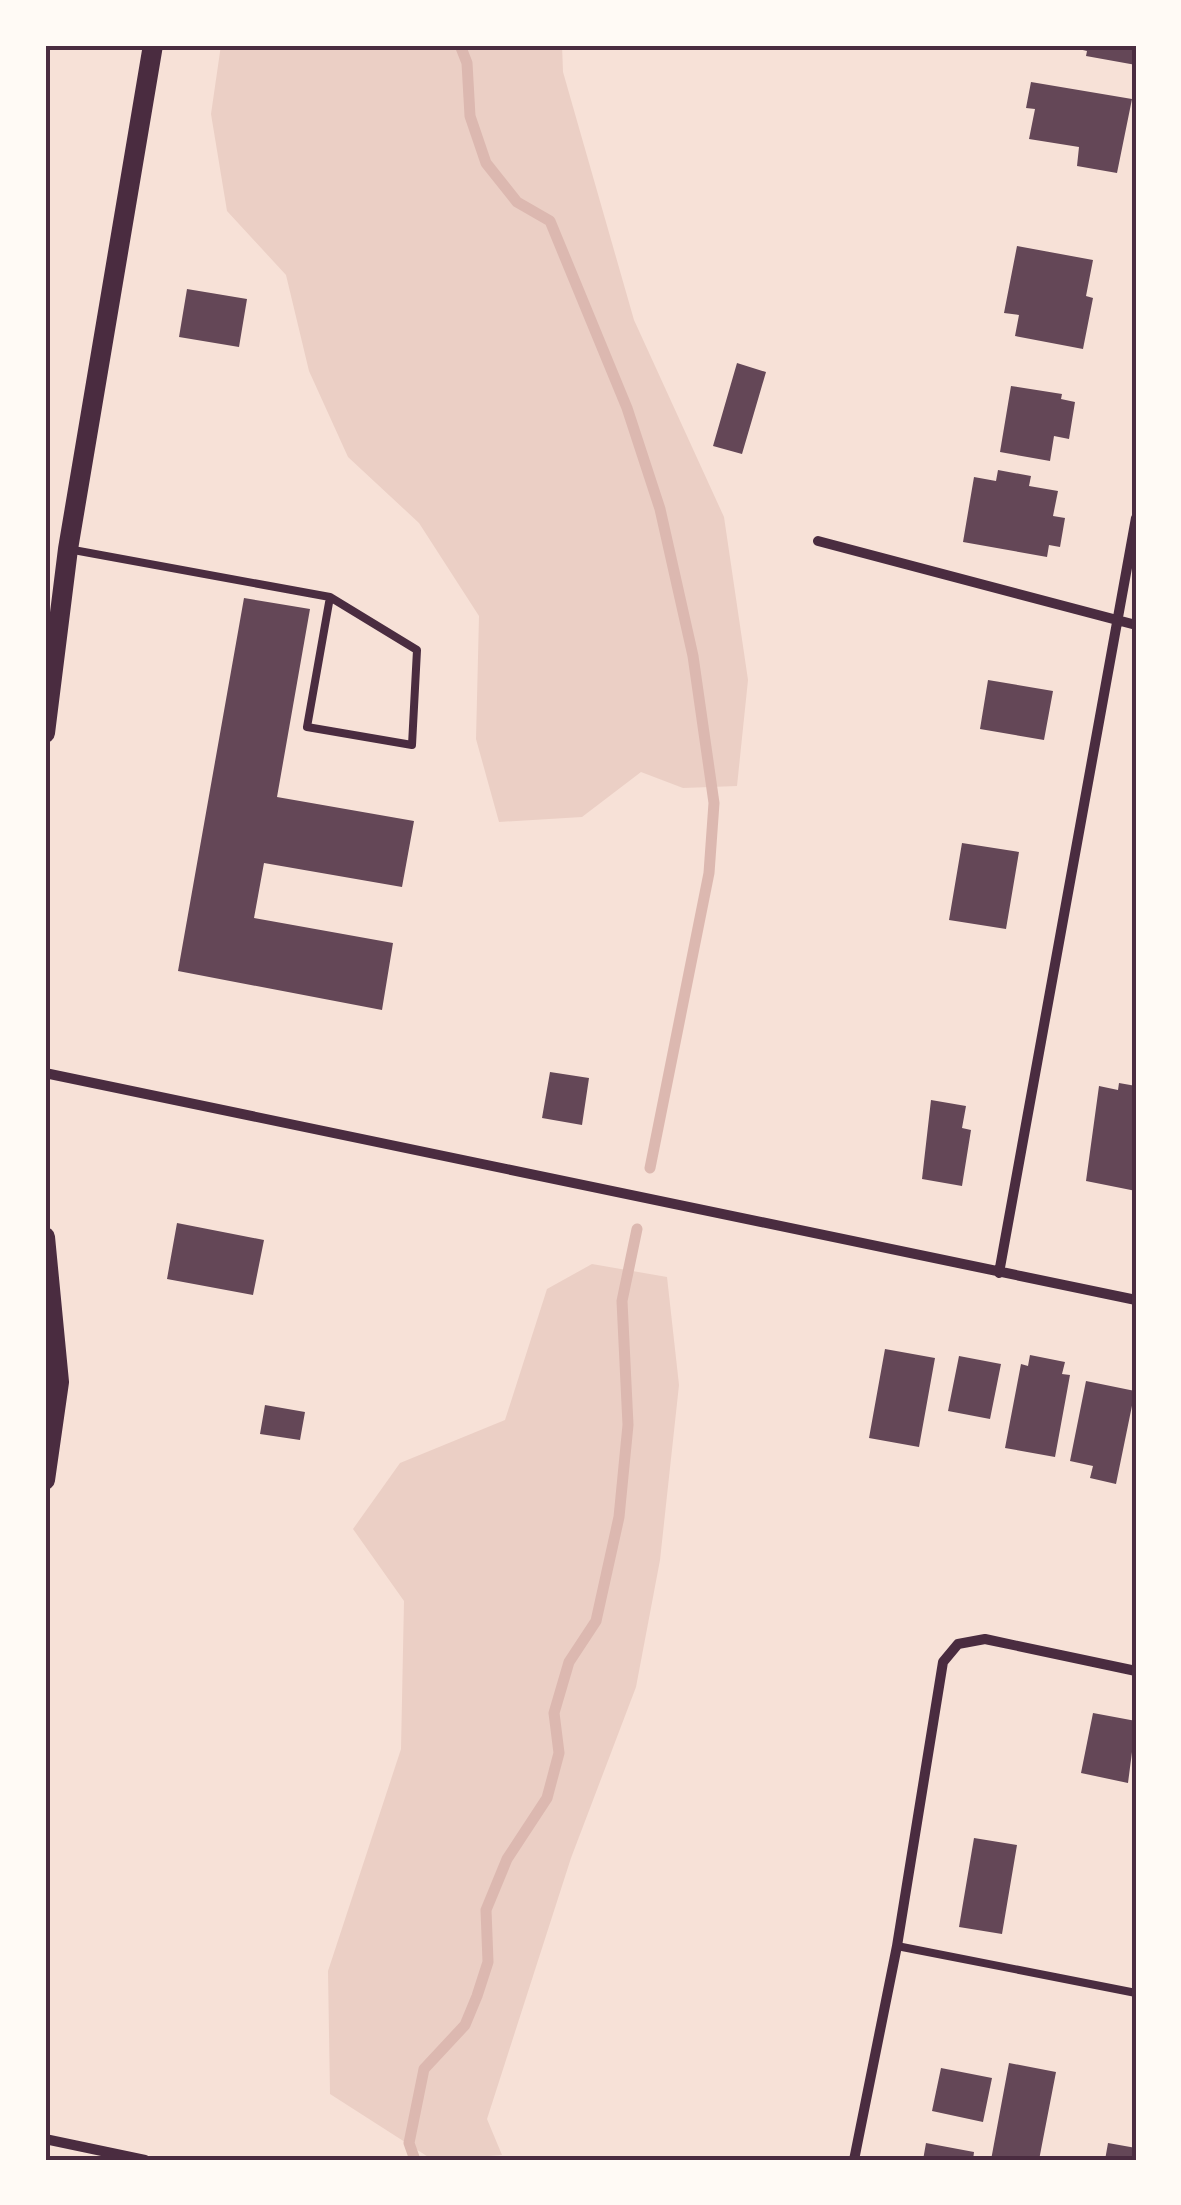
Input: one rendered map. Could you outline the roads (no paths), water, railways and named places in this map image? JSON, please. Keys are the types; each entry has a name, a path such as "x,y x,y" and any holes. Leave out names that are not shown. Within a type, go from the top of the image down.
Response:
{"main road":[{"path":"45,733 68,550 153,45"},
{"path":"45,1237 58,1343 45,1480"}],"street":[{"path":"999,1273 1136,518"},
{"path":"818,541 1136,625"},
{"path":"45,1073 1136,1300"},
{"path":"854,2160 897,1946 943,1662 958,1644 985,1639 1136,1671"},
{"path":"45,2139 145,2160"}],"lane":[{"path":"68,550 330,596 417,650 412,745 307,727 330,596"},
{"path":"897,1946 1136,1993"}],"waterway":[{"path":"460,45 467,63 470,116 486,163 517,202 550,221 627,408 660,509 693,656 714,803 709,873 650,1168"},
{"path":"415,2160 409,2143 424,2069 465,2025 477,1996 488,1962 486,1910 507,1859 547,1798 559,1753 554,1713 569,1662 596,1621 619,1517 628,1425 622,1301 637,1229"}]}
